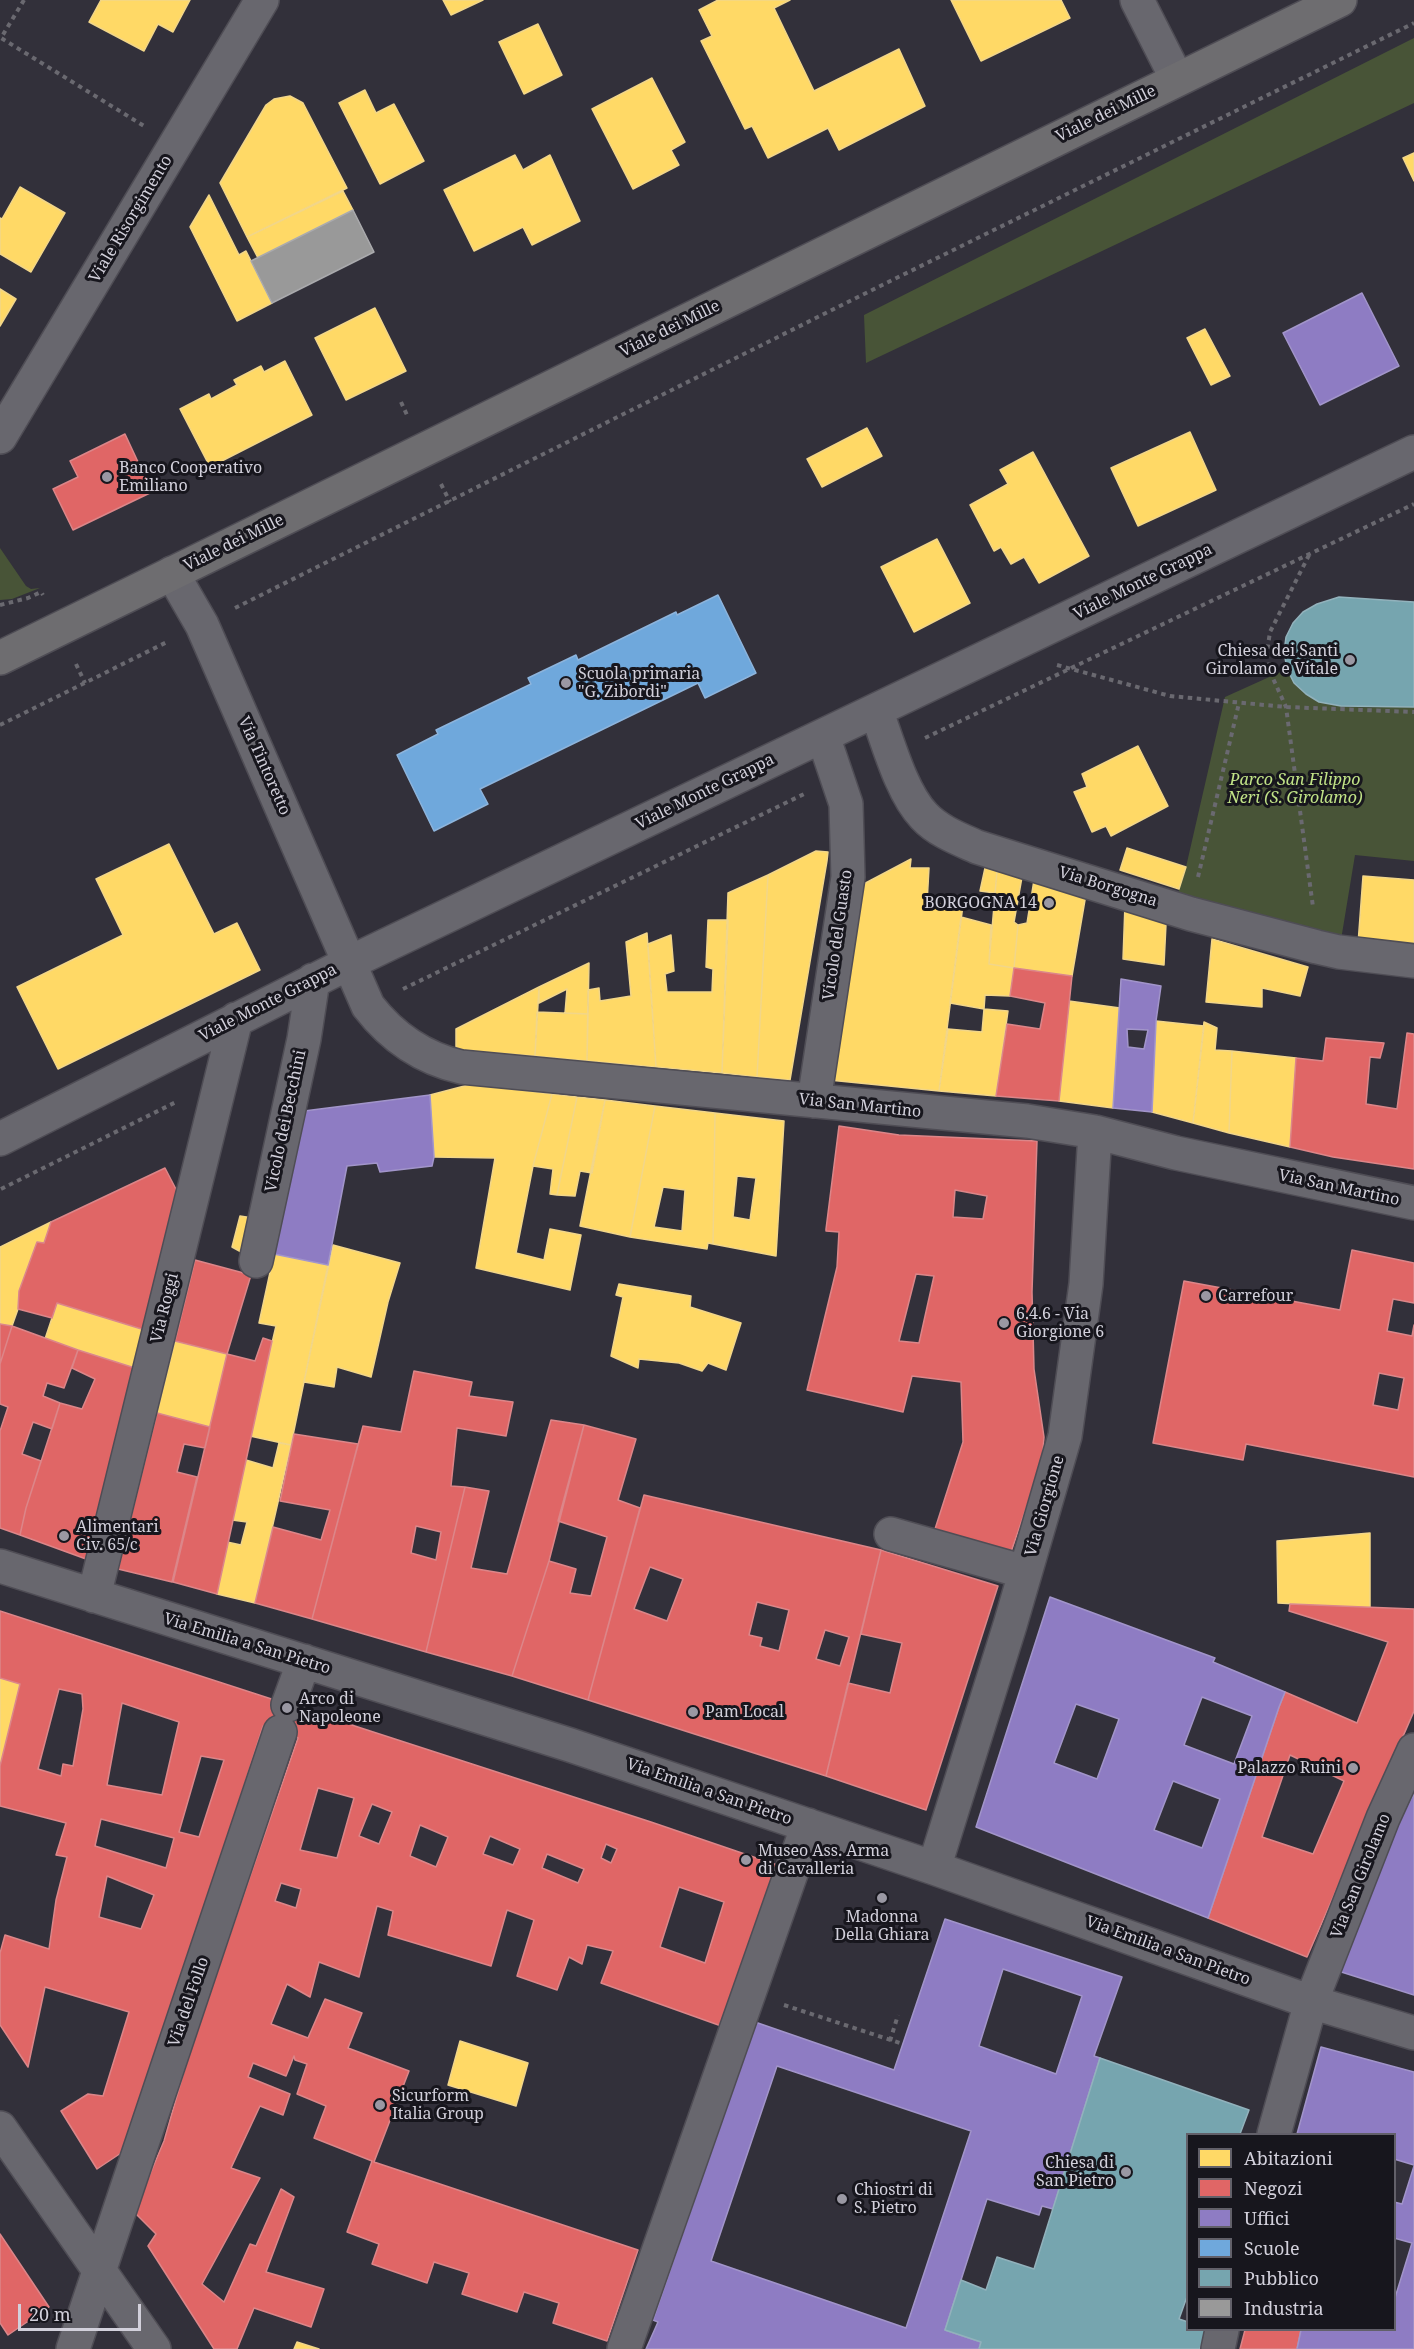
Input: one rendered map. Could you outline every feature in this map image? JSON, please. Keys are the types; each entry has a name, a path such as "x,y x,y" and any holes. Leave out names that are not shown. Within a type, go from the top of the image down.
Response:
{"main road":[{"name":"Viale dei Mille","path":"0,658 1340,0"}],"street":[{"name":"Viale Risorgimento","path":"0,437 262,0"},
{"path":"1137,0 1178,79"},
{"name":"Viale Monte Grappa","path":"0,1139 313,980 1414,452"},
{"name":"Via Tintoretto","path":"172,573 202,625 349,963"},
{"name":"Via Borgogna","path":"876,710 917,807 925,817 952,836 977,847 1191,914 1339,952 1414,961"},
{"name":"Vicolo del Guasto","path":"814,1101 848,877 846,804 823,736"},
{"name":"Via San Martino","path":"349,963 368,1006 380,1021 408,1045 440,1062 461,1067 1027,1121 1095,1132 1176,1153 1414,1203"},
{"name":"Vicolo dei Becchini","path":"256,1261 304,1039 313,980"},
{"name":"Via Roggi","path":"94,1596 236,1019"},
{"name":"Via Giorgione","path":"934,1868 1065,1436 1086,1284 1095,1132"},
{"path":"891,1534 1025,1572"},
{"name":"Via Emilia a San Pietro","path":"0,1566 570,1745 934,1868 1311,2002 1414,2033"},
{"name":"Via del Follo","path":"73,2349 304,1661"},
{"name":"Via San Girolamo","path":"1275,2133 1311,2002 1383,1818 1414,1750"},
{"path":"624,2349 808,1825"},
{"path":"0,2128 154,2349"},
{"path":"1218,2349 1222,2331"}],"path":[{"path":"24,0 1,39 137,121"},
{"path":"0,724 1414,23"},
{"path":"893,753 1414,504"},
{"path":"1310,554 1270,632 1267,652 1271,674 1286,708 1317,946"},
{"path":"0,605 41,592"},
{"path":"1012,645 1068,669 1170,696 1286,708 1414,712"},
{"path":"1191,914 1239,703"},
{"path":"368,1006 837,778"},
{"path":"0,1188 220,1080"},
{"path":"775,2002 903,2044"},
{"path":"890,2041 898,2014"}],"green space":[{"path":"1414,38 1414,103 866,363 864,315"},
{"path":"0,548 26,586 31,589 40,588 12,599 0,600"},
{"name":"Parco San Filippo Neri (S. Girolamo)","path":"1287,669 1298,685 1311,696 1326,702 1359,707 1414,707 1414,861 1355,855 1339,952 1177,910 1179,889 1225,697"}],"building: Abitazioni":[{"path":"101,0 190,0 173,32 158,24 144,51 89,22"},
{"path":"443,0 483,0 451,15"},
{"path":"718,0 790,0 774,8 814,91 899,49 925,106 839,150 828,128 768,158 752,126 745,129 701,41 712,36 699,10"},
{"path":"951,0 1061,0 1070,18 981,61"},
{"path":"538,24 562,75 524,94 499,42"},
{"path":"652,78 685,142 671,150 679,165 633,189 592,109"},
{"path":"365,90 376,113 394,104 424,161 380,184 339,103"},
{"path":"290,96 303,103 347,188 247,237 220,183 266,105 274,99"},
{"path":"1414,153 1414,181 1403,158"},
{"path":"515,155 523,170 550,155 580,221 532,245 523,227 474,251 444,190"},
{"path":"20,187 65,213 31,272 0,254 0,218 2,219"},
{"path":"343,191 353,210 258,258 247,237"},
{"path":"209,195 239,255 246,251 272,303 237,321 190,227"},
{"path":"0,289 16,299 0,326"},
{"path":"375,308 406,371 346,400 315,338"},
{"path":"1205,329 1230,376 1211,385 1187,338"},
{"path":"285,361 312,415 210,467 180,409 209,394 211,399 237,385 234,380 261,366 264,372"},
{"path":"867,428 882,456 822,487 807,459"},
{"path":"1190,432 1216,490 1138,526 1111,468"},
{"path":"1033,452 1089,556 1039,583 1024,557 1011,564 1001,547 994,551 970,505 1008,484 1000,470"},
{"path":"937,539 970,603 914,632 881,567"},
{"path":"1138,746 1168,806 1111,836 1106,826 1092,832 1074,792 1087,787 1082,774"},
{"path":"169,844 214,934 237,923 260,970 58,1069 17,987 123,935 96,879"},
{"path":"1127,848 1186,867 1179,889 1120,870"},
{"path":"816,851 828,852 827,861 790,1080 757,1077 768,875"},
{"path":"911,859 910,868 929,868 927,903 963,905 939,1091 829,1080 858,887"},
{"path":"985,868 997,871 995,893 980,891"},
{"path":"997,871 1022,877 1014,922 1018,925 1014,968 989,964"},
{"path":"768,875 757,1077 722,1073 728,893"},
{"path":"1363,876 1414,880 1414,949 1358,944"},
{"path":"1034,880 1086,894 1072,976 1014,968 1018,925 1027,923"},
{"path":"1125,904 1166,924 1164,965 1123,959"},
{"path":"961,917 991,925 989,964 1014,968 1010,996 985,995 984,1009 950,1003"},
{"path":"708,920 728,920 722,1073 656,1067 648,944 671,935 674,971 665,974 667,992 712,992 713,969 706,967"},
{"path":"647,933 656,1067 587,1061 588,990 599,988 600,1001 631,996 626,942"},
{"path":"1212,939 1308,967 1300,996 1262,988 1262,1007 1206,1002"},
{"path":"589,963 588,1014 565,1013 567,989 539,1003 539,987"},
{"path":"539,987 535,1056 456,1050 456,1029"},
{"path":"1069,1001 1120,1008 1113,1108 1059,1101"},
{"path":"984,1009 1008,1011 996,1096 939,1091 948,1029 982,1032"},
{"path":"537,1012 588,1014 587,1061 535,1056"},
{"path":"1156,1021 1204,1026 1193,1123 1152,1112"},
{"path":"1204,1022 1217,1028 1215,1050 1232,1051 1229,1133 1193,1123"},
{"path":"1232,1051 1296,1058 1290,1147 1229,1133"},
{"path":"472,1084 552,1094 533,1166 516,1253 544,1260 550,1229 581,1235 570,1290 476,1268 495,1158 434,1157 430,1095"},
{"path":"552,1094 577,1097 557,1195 550,1194 553,1169 533,1166"},
{"path":"577,1097 605,1100 592,1173 580,1171 575,1196 557,1195"},
{"path":"605,1100 655,1106 630,1237 580,1226"},
{"path":"655,1106 715,1113 713,1244 708,1243 707,1249 630,1237","holes":["663,1187 685,1190 682,1231 654,1227"]},
{"path":"715,1113 784,1121 776,1256 713,1244","holes":["737,1176 756,1178 750,1220 733,1217"]},
{"path":"240,1216 253,1218 243,1253 232,1247"},
{"path":"51,1222 44,1243 37,1242 19,1291 18,1309 12,1326 0,1324 0,1247"},
{"path":"333,1245 400,1263 388,1302 371,1377 337,1367 334,1387 304,1382"},
{"path":"274,1254 328,1265 291,1445 250,1436 276,1326 259,1323"},
{"path":"619,1284 691,1296 690,1307 741,1323 726,1370 708,1363 702,1371 679,1363 639,1359 638,1368 611,1356 623,1297 616,1295"},
{"path":"57,1303 148,1331 138,1369 45,1339"},
{"path":"175,1341 227,1354 210,1427 157,1413"},
{"path":"279,1443 291,1445 255,1603 217,1594 227,1542 241,1545 247,1522 232,1520 246,1460 273,1468"},
{"path":"1370,1533 1370,1608 1278,1603 1277,1541"},
{"path":"0,1678 20,1684 0,1766"},
{"path":"460,2041 528,2063 516,2106 448,2085"},
{"path":"297,2342 319,2349 294,2349"}],"building: Negozi":[{"path":"125,434 152,492 73,530 53,489 78,477 70,461"},
{"path":"1014,968 1072,976 1059,1101 996,1096 1007,1024 1040,1029 1045,1003 1010,996"},
{"path":"1407,1033 1414,1034 1414,1169 1333,1157 1290,1147 1296,1058 1323,1061 1326,1038 1384,1043 1380,1058 1370,1057 1366,1104 1397,1109"},
{"path":"839,1126 899,1135 1037,1141 1032,1292 1034,1369 1044,1437 1042,1462 1011,1552 935,1529 963,1442 961,1382 912,1376 903,1412 807,1390 837,1267 839,1232 826,1231","holes":["955,1190 987,1196 983,1219 953,1217","916,1274 934,1276 919,1343 899,1341"]},
{"path":"165,1168 179,1195 148,1331 57,1303 52,1318 18,1309 19,1291 37,1242 44,1243 51,1222"},
{"path":"1352,1250 1414,1263 1414,1303 1393,1299 1387,1331 1412,1336 1414,1325 1414,1477 1246,1444 1243,1460 1153,1443 1184,1281 1340,1310","holes":["1379,1373 1404,1378 1398,1410 1373,1405"]},
{"path":"195,1260 251,1275 227,1354 175,1341"},
{"path":"0,1324 12,1326 0,1364"},
{"path":"12,1326 78,1350 64,1388 47,1383 43,1396 60,1403 52,1429 33,1422 22,1454 41,1461 20,1535 0,1528 0,1431 8,1407 0,1404 0,1364"},
{"path":"263,1338 272,1341 217,1594 173,1582 227,1354 255,1361"},
{"path":"78,1350 138,1369 86,1559 20,1535 26,1508 60,1403 82,1409 95,1379 72,1368"},
{"path":"414,1371 472,1382 469,1396 513,1402 506,1436 457,1428 451,1486 465,1487 426,1652 312,1619 363,1426 401,1432","holes":["416,1526 441,1532 436,1560 411,1553"]},
{"path":"157,1413 210,1427 205,1448 184,1444 177,1472 197,1477 172,1582 118,1569"},
{"path":"551,1420 584,1425 549,1561 512,1676 426,1652 465,1487 489,1491 471,1568 507,1574"},
{"path":"584,1425 636,1439 618,1500 640,1508 588,1700 512,1676 549,1561 576,1569 570,1593 591,1596 607,1537 558,1521"},
{"path":"294,1434 358,1444 312,1619 255,1603 273,1527 321,1540 330,1510 280,1501"},
{"path":"644,1495 881,1550 826,1776 588,1700","holes":["650,1567 683,1579 667,1621 634,1609","757,1602 789,1610 779,1651 760,1646 762,1638 749,1635","825,1630 849,1637 840,1666 816,1659"]},
{"path":"881,1550 998,1586 926,1810 826,1776 848,1683 890,1693 902,1643 861,1634"},
{"name":"Palazzo Ruini","path":"1290,1604 1414,1609 1414,1711 1307,1957 1208,1918 1285,1692 1357,1723 1388,1642 1289,1611","holes":["1290,1755 1344,1781 1313,1854 1262,1837"]},
{"path":"0,1611 780,1866 724,2027 601,1983 613,1951 587,1945 582,1964 569,1957 557,1990 517,1976 534,1920 507,1910 491,1966 388,1935 393,1911 377,1906 359,1977 319,1962 310,1997 287,1984 271,2024 308,2038 325,1999 362,2013 348,2048 409,2071 374,2162 638,2250 607,2341 553,2323 559,2303 524,2292 517,2312 462,2294 469,2273 434,2262 427,2283 372,2264 379,2244 347,2232 372,2161 314,2138 326,2106 297,2094 307,2064 295,2060 294,2056 286,2076 253,2063 248,2077 290,2094 283,2115 260,2106 231,2168 260,2178 202,2284 224,2302 250,2244 256,2246 281,2189 294,2197 266,2272 324,2289 311,2327 254,2308 237,2349 214,2349 148,2246 156,2234 134,2212 164,2141 191,2047 298,1738 263,1726 184,1976 124,2151 97,2169 61,2111 88,2094 103,2096 129,2012 45,1987 28,2067 0,2025 0,1953 5,1935 49,1949 56,1900 67,1857 56,1855 66,1823 0,1806 0,1766 20,1684 0,1678","holes":["59,1689 82,1694 83,1709 73,1766 63,1764 61,1776 38,1769","122,1703 179,1722 162,1795 107,1785","201,1756 224,1760 199,1837 179,1832","318,1788 354,1798 337,1858 300,1850","372,1804 392,1812 379,1844 359,1836","101,1819 174,1838 166,1868 95,1846","420,1825 448,1837 436,1867 410,1856","490,1836 520,1849 513,1865 483,1854","606,1844 617,1849 611,1863 601,1858","547,1854 584,1869 578,1883 542,1868","107,1876 154,1895 141,1929 99,1917","281,1883 301,1889 296,1908 275,1901","679,1887 724,1902 705,1963 660,1947"]},
{"path":"0,2234 49,2307 8,2335 0,2323"},
{"path":"1245,2331 1301,2331 1297,2349 1240,2349"}],"building: Uffici":[{"path":"1362,293 1399,366 1320,405 1283,333"},
{"path":"1121,979 1161,986 1156,1021 1152,1112 1113,1108","holes":["1127,1029 1148,1030 1144,1049 1128,1047"]},
{"path":"430,1095 434,1157 432,1166 380,1172 377,1163 347,1166 328,1265 274,1254 304,1111"},
{"path":"1050,1597 1215,1658 1213,1662 1285,1692 1208,1918 976,1827","holes":["1202,1697 1252,1716 1234,1764 1184,1745","1076,1704 1119,1719 1097,1779 1054,1763","1173,1781 1220,1799 1202,1848 1154,1830"]},
{"path":"1414,1793 1414,1995 1335,1970 1366,1886"},
{"path":"945,1919 1122,1977 1094,2056 1100,2058 1053,2209 1042,2206 1039,2215 987,2199 945,2330 981,2342 979,2349 646,2349 658,2322 653,2320 755,2022 894,2070","holes":["1003,1969 1082,1996 1056,2074 979,2046","777,2066 971,2131 906,2328 711,2261"]},
{"path":"1321,2047 1414,2072 1414,2165 1396,2160 1396,2133 1297,2133"},
{"path":"1414,2166 1414,2349 1297,2349 1301,2331 1396,2331 1396,2295 1412,2243 1396,2239 1396,2202 1402,2204"}],"building: Scuole":[{"path":"718,595 756,673 705,698 698,683 480,789 488,804 434,831 397,755 438,734 436,730 531,684 528,678 576,655 578,660 676,612 677,615"}],"building: Pubblico":[{"name":"Chiesa dei Santi Girolamo e Vitale","path":"1339,597 1414,602 1414,707 1341,706 1319,702 1294,683 1287,669 1284,652 1286,637 1293,623 1303,612 1317,604"},
{"name":"Chiesa di San Pietro","path":"1100,2058 1249,2110 1240,2133 1186,2133 1186,2300 1179,2319 1186,2321 1186,2331 1206,2331 1200,2349 979,2349 981,2342 945,2330 961,2280 986,2290 997,2257 1034,2269"}],"building: Industria":[{"path":"353,210 374,252 272,303 251,261"}],"place":[{"name":"Banco Cooperativo Emiliano","path":"107,477"},
{"name":"Chiesa dei Santi Girolamo e Vitale","path":"1350,660"},
{"name":"Scuola primaria \"G. Zibordi\"","path":"566,683"},
{"name":"BORGOGNA 14","path":"1049,903"},
{"name":"Carrefour","path":"1206,1296"},
{"name":"6.4.6 - Via Giorgione 6","path":"1004,1323"},
{"name":"Alimentari Civ. 65/c","path":"64,1536"},
{"name":"Arco di Napoleone","path":"287,1708"},
{"name":"Pam Local","path":"693,1712"},
{"name":"Palazzo Ruini","path":"1353,1768"},
{"name":"Museo Ass. Arma di Cavalleria","path":"746,1860"},
{"name":"Madonna Della Ghiara","path":"882,1898"},
{"name":"Sicurform Italia Group","path":"380,2105"},
{"name":"Chiesa di San Pietro","path":"1126,2172"},
{"name":"Chiostri di S. Pietro","path":"842,2199"}]}
